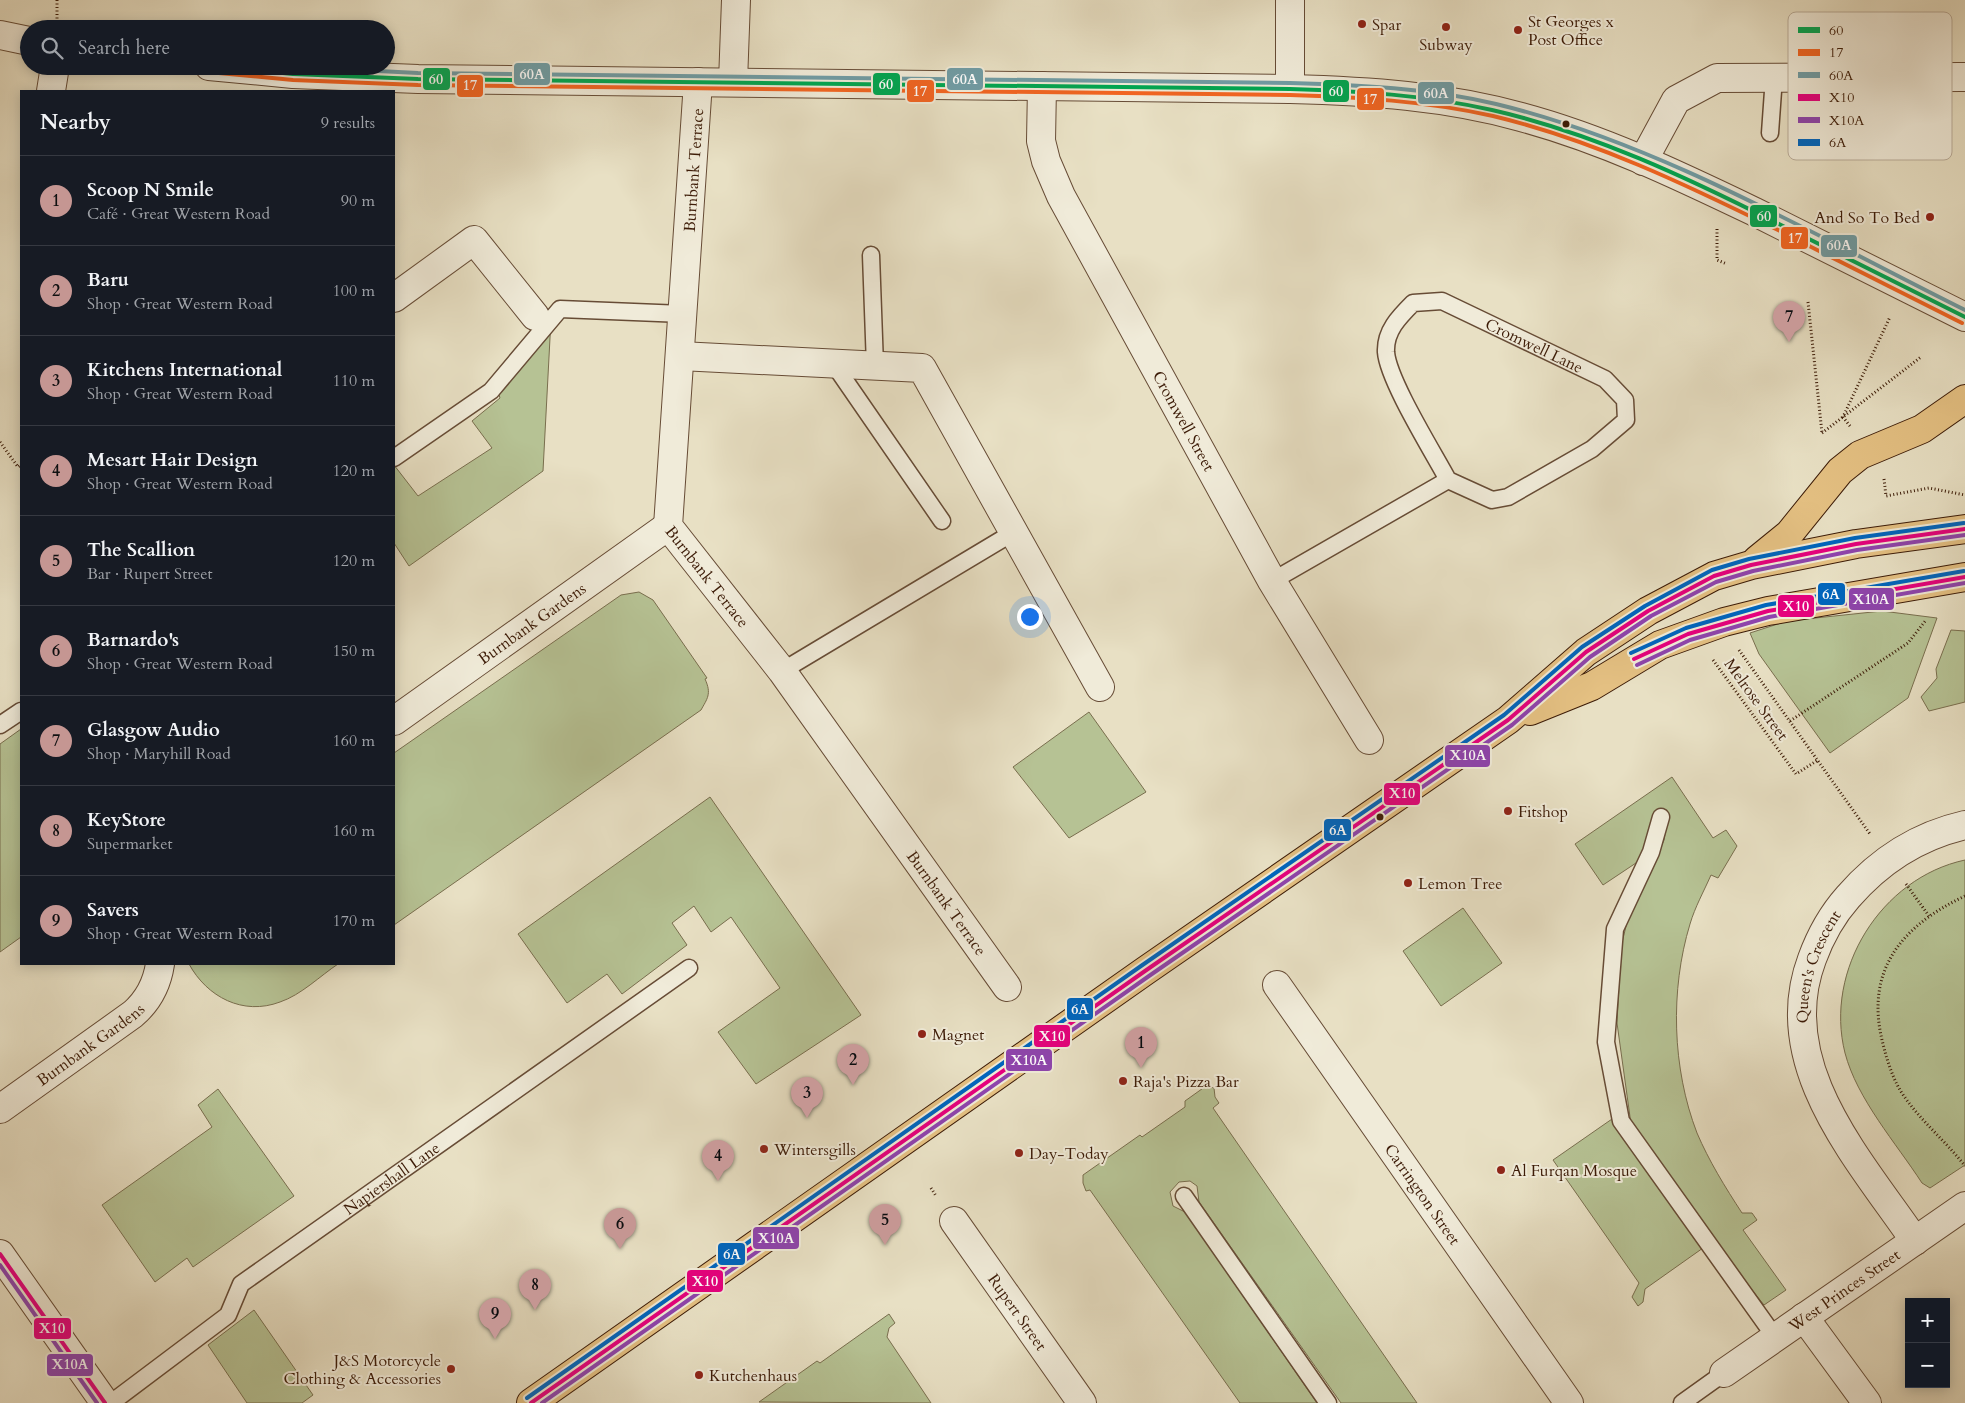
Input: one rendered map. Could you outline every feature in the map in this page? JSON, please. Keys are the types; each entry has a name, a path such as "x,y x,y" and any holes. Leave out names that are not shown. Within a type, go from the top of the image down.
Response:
{"main road":[{"path":"1752,564 1790,534 1840,471 1860,455 1922,429 1965,399"},
{"path":"531,1403 1145,971 1508,720 1586,652 1648,611 1714,576 1752,564 1846,546 1965,530"},
{"path":"1508,720 1592,686 1635,659 1688,634 1768,611 1965,577"},
{"path":"1924,583 1965,587"}],"street":[{"path":"733,82 736,0"},
{"path":"1290,0 1290,89"},
{"path":"0,35 20,39"},
{"path":"51,90 54,75"},
{"path":"330,75 698,82 1290,89 1410,96 1477,106 1557,128 1643,161 1716,194 1965,317"},
{"path":"1952,76 1965,76"},
{"path":"1643,161 1676,100 1717,78 1788,77"},
{"name":"Burnbank Terrace","path":"698,82 668,526 782,671 1007,988"},
{"name":"Cromwell Street","path":"1042,86 1041,141 1046,162 1061,196 1272,581 1369,740"},
{"path":"395,297 474,240 535,316"},
{"path":"680,356 922,368 1100,687"},
{"name":"Burnbank Gardens","path":"395,720 668,526"},
{"name":"Queen's Crescent","path":"1915,1241 1833,1121 1809,1068 1801,1033 1801,1004 1807,972 1819,942 1840,906 1864,879 1888,859 1926,836 1965,825"},
{"name":"Burnbank Gardens","path":"0,1109 133,1014 146,1002 158,975 160,965"},
{"name":"Carrington Street","path":"1277,985 1569,1403"},
{"name":"West Princes Street","path":"1724,1373 1965,1206"},
{"name":"Rupert Street","path":"954,1221 1082,1403"},
{"path":"0,1254 105,1403"},
{"path":"1804,1317 1867,1403"}],"lane":[{"path":"1770,133 1774,77"},
{"path":"871,256 875,366"},
{"name":"Cromwell Lane","path":"1442,301 1605,379 1625,400 1626,420 1592,449 1508,498 1492,500 1448,480 1394,377 1386,351 1393,323 1413,303 1442,301"},
{"path":"395,457 491,391 560,309 683,314"},
{"path":"833,364 942,521"},
{"path":"1272,581 1448,480"},
{"path":"782,671 1014,532"},
{"path":"0,725 20,712"},
{"path":"1661,817 1651,852 1615,929 1606,1042 1621,1121 1775,1337"},
{"name":"Napiershall Lane","path":"111,1403 228,1315 241,1284 689,968"},
{"path":"1184,1196 1328,1403"},
{"path":"1682,1403 1724,1373"}],"path":[{"path":"57,0 58,20"},
{"path":"1808,302 1822,433 1921,357"},
{"path":"1843,417 1890,318"},
{"path":"0,442 18,467 20,466"},
{"path":"1882,470 1886,496 1929,488 1965,495"},
{"path":"1790,720 1908,643 1926,620"},
{"name":"Melrose Street","path":"1738,648 1888,859"},
{"name":"Melrose Street","path":"1720,654 1710,657 1796,774 1818,760"},
{"path":"1965,896 1921,921 1894,951 1884,970 1878,989 1877,1012 1888,1063 1900,1089 1917,1115 1965,1166"}],"green space":[{"path":"551,319 543,471 409,566 395,545 395,466 418,496 492,448 472,421 500,398 496,385"},
{"path":"639,592 653,600 707,678 705,679 708,696 701,710 395,924 395,752 621,595"},
{"path":"1882,611 1937,618 1908,698 1830,753 1759,654 1750,633 1787,621"},
{"path":"1951,630 1965,631 1965,702 1929,711 1921,697 1937,678 1936,669"},
{"path":"1089,712 1146,792 1069,838 1013,767"},
{"path":"20,730 20,938 0,952 0,744"},
{"path":"1672,777 1713,838 1726,830 1737,846 1718,878 1711,875 1692,918 1679,975 1677,1029 1683,1082 1697,1133 1718,1174 1742,1213 1752,1213 1757,1220 1743,1230 1786,1290 1764,1305 1701,1226 1631,1124 1617,1023 1621,947 1627,922 1664,840 1668,814 1642,859 1603,885 1575,844"},
{"path":"710,797 861,1015 756,1084 718,1032 780,988 731,917 711,932 694,906 672,923 687,945 622,994 607,974 567,1003 518,934"},
{"path":"1965,860 1965,1165 1930,1188 1922,1183 1878,1120 1858,1087 1845,1053 1841,1022 1843,990 1852,960 1866,932 1885,907 1908,886 1935,870"},
{"path":"1463,908 1502,963 1441,1006 1403,951"},
{"path":"190,965 337,965 288,999 266,1006 253,1007 227,1001 206,986"},
{"path":"1206,1086 1214,1088 1215,1097 1219,1103 1213,1108 1417,1403 1341,1403 1199,1202 1197,1186 1190,1181 1179,1182 1170,1192 1173,1206 1185,1212 1317,1403 1240,1403 1090,1190 1086,1191 1083,1175 1140,1135 1142,1137 1185,1107 1185,1101"},
{"path":"218,1089 294,1196 193,1267 187,1258 155,1282 102,1205 212,1127 198,1105"},
{"path":"1612,1119 1703,1248 1645,1289 1643,1302 1638,1306 1632,1297 1639,1283 1553,1160"},
{"path":"254,1310 313,1395 302,1403 247,1403 208,1345"},
{"path":"889,1314 895,1323 889,1328 887,1337 931,1403 759,1402 817,1361 820,1363"}],"transit line":[{"name":"60A","path":"395,72 1290,83 1368,86 1445,94 1496,104 1557,121 1617,142 1735,194 1965,310"},
{"name":"17","path":"240,75 293,80 418,85 1290,95 1417,103 1493,116 1530,126 1639,165 1745,214 1962,323"},
{"name":"60","path":"318,75 418,79 1290,89 1417,97 1492,110 1530,120 1567,131 1639,158 1745,207 1965,317"},
{"name":"6A","path":"527,1398 1141,966 1504,715 1582,647 1645,606 1712,570 1749,559 1855,538 1964,523"},
{"name":"X10","path":"531,1403 1145,971 1508,720 1586,652 1648,611 1714,576 1751,565 1856,544 1965,529"},
{"name":"X10A","path":"542,1403 1149,976 1512,725 1590,657 1651,616 1716,582 1753,571 1857,550 1965,535"},
{"name":"6A","path":"1631,653 1686,628 1766,605 1964,571"},
{"name":"X10","path":"1634,659 1688,634 1768,611 1965,577"},
{"name":"X10A","path":"1637,665 1690,640 1769,617 1965,583"},
{"name":"X10","path":"0,1254 105,1403"},
{"name":"X10A","path":"0,1265 97,1403"}],"place":[{"name":"Spar","path":"1362,24"},
{"name":"Subway","path":"1446,27"},
{"name":"St Georges x Post Office","path":"1518,30"},
{"name":"And So To Bed","path":"1930,217"},
{"name":"Glasgow Audio","path":"1789,342"},
{"name":"Fitshop","path":"1508,811"},
{"name":"Lemon Tree","path":"1408,883"},
{"name":"Magnet","path":"922,1034"},
{"name":"Scoop N Smile","path":"1141,1068"},
{"name":"Raja's Pizza Bar","path":"1123,1081"},
{"name":"Baru","path":"853,1085"},
{"name":"Kitchens International","path":"807,1118"},
{"name":"Wintersgills","path":"764,1149"},
{"name":"Day-Today","path":"1019,1153"},
{"name":"Al Furqan Mosque","path":"1501,1170"},
{"name":"Mesart Hair Design","path":"718,1181"},
{"name":"The Scallion","path":"885,1245"},
{"name":"Barnardo's","path":"620,1249"},
{"name":"KeyStore","path":"535,1310"},
{"name":"Savers","path":"495,1339"},
{"name":"J&S Motorcycle Clothing & Accessories","path":"451,1369"},
{"name":"Kutchenhaus","path":"699,1375"}]}
